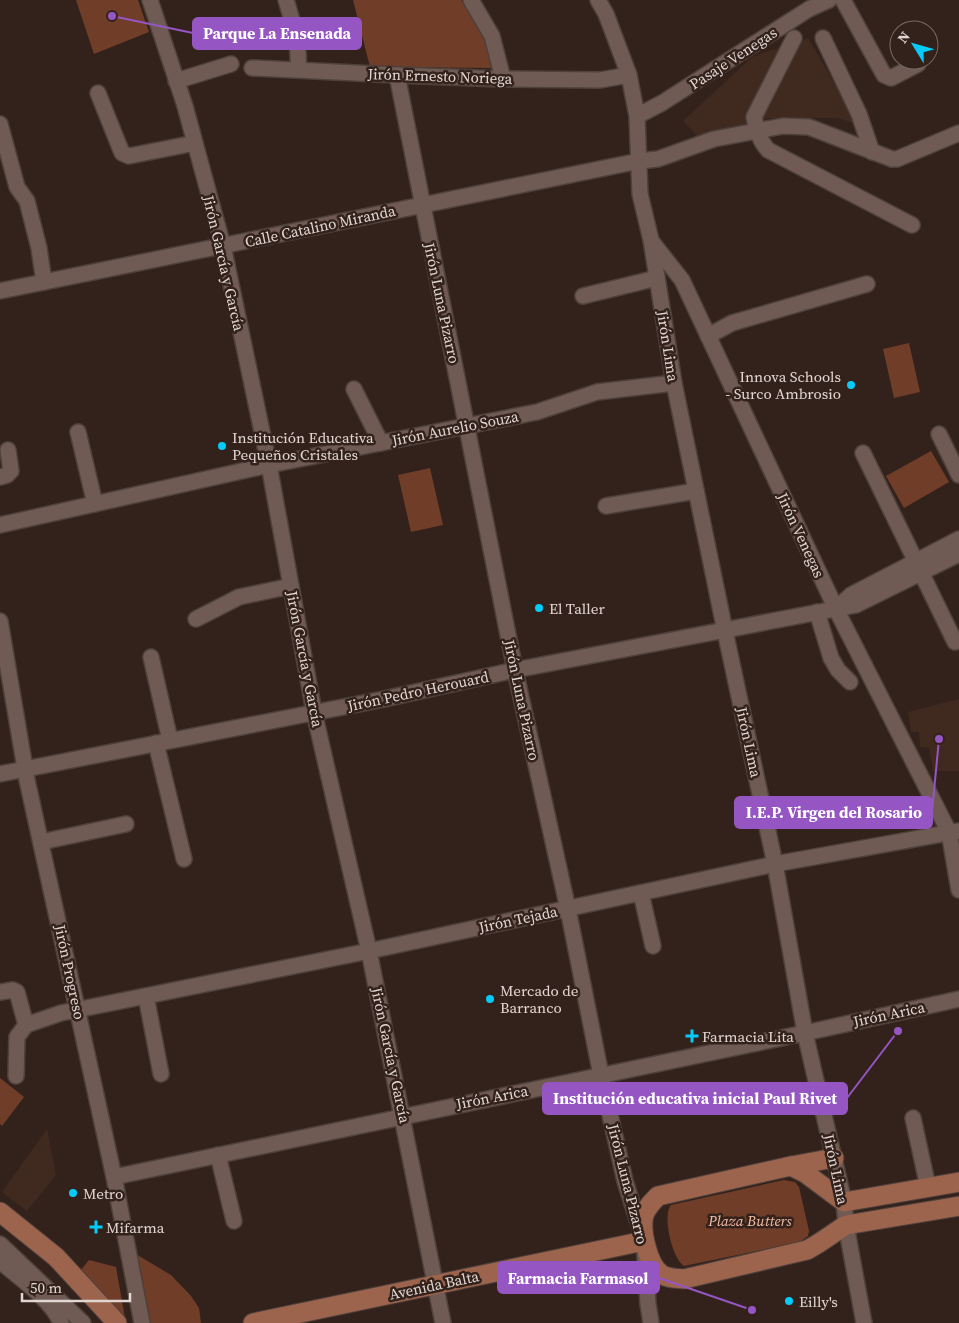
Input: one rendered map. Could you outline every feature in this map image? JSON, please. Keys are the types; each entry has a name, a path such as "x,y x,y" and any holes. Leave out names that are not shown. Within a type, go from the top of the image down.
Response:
{"main road":[{"path":"834,1158 658,1196 649,1205 643,1217 644,1241 653,1266 660,1274 668,1278 684,1279 807,1250 821,1243 846,1225 959,1206"},
{"path":"791,1166 805,1173 844,1202 959,1182"},
{"path":"0,1212 56,1257 118,1323"},
{"name":"Avenida Balta","path":"258,1322 644,1241"}],"street":[{"name":"Jirón García y García","path":"150,0 176,81 223,246 269,464 314,712 369,950 444,1323"},
{"path":"286,0 300,58 298,70"},
{"path":"471,0 492,36 503,79"},
{"name":"Jirón Lima","path":"598,0 606,14 629,74 637,116 640,194 651,240 674,383 775,864 805,1033 844,1202 846,1225 864,1323"},
{"name":"Pasaje Venegas","path":"637,116 662,103 806,4 829,0"},
{"path":"843,0 884,75 891,78 906,70"},
{"path":"794,38 754,117 761,142 768,150 912,225"},
{"path":"823,38 859,114 872,152"},
{"path":"176,81 231,64"},
{"name":"Jirón Ernesto Noriega","path":"252,68 503,79 600,80 629,74"},
{"name":"Jirón Luna Pizarro","path":"397,75 421,205 515,670 568,909 601,1075 625,1181 644,1241 651,1323"},
{"path":"98,93 122,153 129,156 194,143"},
{"path":"0,124 17,186 27,201 39,248 44,282"},
{"name":"Calle Catalino Miranda","path":"0,291 639,161 658,159 714,139 783,126 809,127 892,159 897,159 959,133"},
{"name":"Jirón Venegas","path":"651,240 682,280 836,608 954,831 959,890"},
{"path":"583,296 657,278"},
{"path":"708,336 732,323 867,284"},
{"name":"Jirón Aurelio Souza","path":"0,525 269,464 537,412 597,392 674,383"},
{"path":"354,389 382,443"},
{"path":"78,432 95,504"},
{"path":"939,434 959,475"},
{"path":"0,477 7,475 11,471 8,450"},
{"path":"863,453 955,642"},
{"path":"606,506 696,491"},
{"path":"918,567 959,539"},
{"path":"918,567 959,554"},
{"name":"Jirón Pedro Herouard","path":"0,774 384,699 515,670 856,605 918,567"},
{"path":"196,619 239,597 291,586"},
{"path":"817,612 831,658 838,670 850,682"},
{"name":"Jirón Progreso","path":"0,621 25,769 114,1177 142,1323"},
{"path":"151,657 163,742 184,859"},
{"path":"41,842 126,824"},
{"name":"Jirón Tejada","path":"26,1025 61,1013 568,909 775,864 954,831"},
{"path":"641,893 653,946"},
{"path":"0,992 13,990 17,992 26,1025 17,1037 16,1076"},
{"path":"146,996 161,1074"},
{"name":"Jirón Arica","path":"114,1177 403,1115 805,1033 959,999"},
{"path":"913,1118 928,1187"},
{"path":"218,1155 234,1221"},
{"path":"0,1219 22,1235 51,1262 85,1296 108,1323"},
{"path":"0,1244 83,1323"},
{"path":"0,1261 43,1299 61,1323"}],"shaded area":[{"path":"808,38 859,125 838,118 768,118 700,138 683,121 752,57"},
{"path":"959,699 959,771 933,771 929,748 920,747 919,732 911,732 908,712"},
{"path":"47,1129 56,1175 27,1211 2,1192"}],"green space":[{"path":"76,0 138,0 149,32 94,54"},
{"path":"353,0 461,0 487,41 491,68 370,67"},
{"path":"909,343 920,392 894,398 883,349"},
{"path":"931,451 949,482 904,508 886,476"},
{"path":"430,468 443,525 411,532 398,475"},
{"path":"0,1078 24,1097 2,1126 0,1124"},
{"name":"Plaza Butters","path":"784,1180 795,1182 799,1187 809,1231 808,1236 800,1242 684,1266 680,1262 672,1246 668,1227 668,1210 671,1205"},
{"path":"134,1253 171,1275 191,1296 199,1308 201,1323 149,1323"},
{"path":"89,1260 116,1267 125,1318 81,1270"}],"place":[{"name":"Parque La Ensenada","path":"112,16"},
{"name":"Innova Schools - Surco Ambrosio","path":"851,385"},
{"name":"Institución Educativa Pequeños Cristales","path":"222,446"},
{"name":"El Taller","path":"539,608"},
{"name":"I.E.P. Virgen del Rosario","path":"939,739"},
{"name":"Mercado de Barranco","path":"490,999"},
{"name":"Institución educativa inicial Paul Rivet","path":"898,1031"},
{"name":"Farmacia Lita","path":"692,1036"},
{"name":"Metro","path":"73,1193"},
{"name":"Mifarma","path":"96,1227"},
{"name":"Eilly's","path":"789,1301"},
{"name":"Farmacia Farmasol","path":"752,1310"}]}
